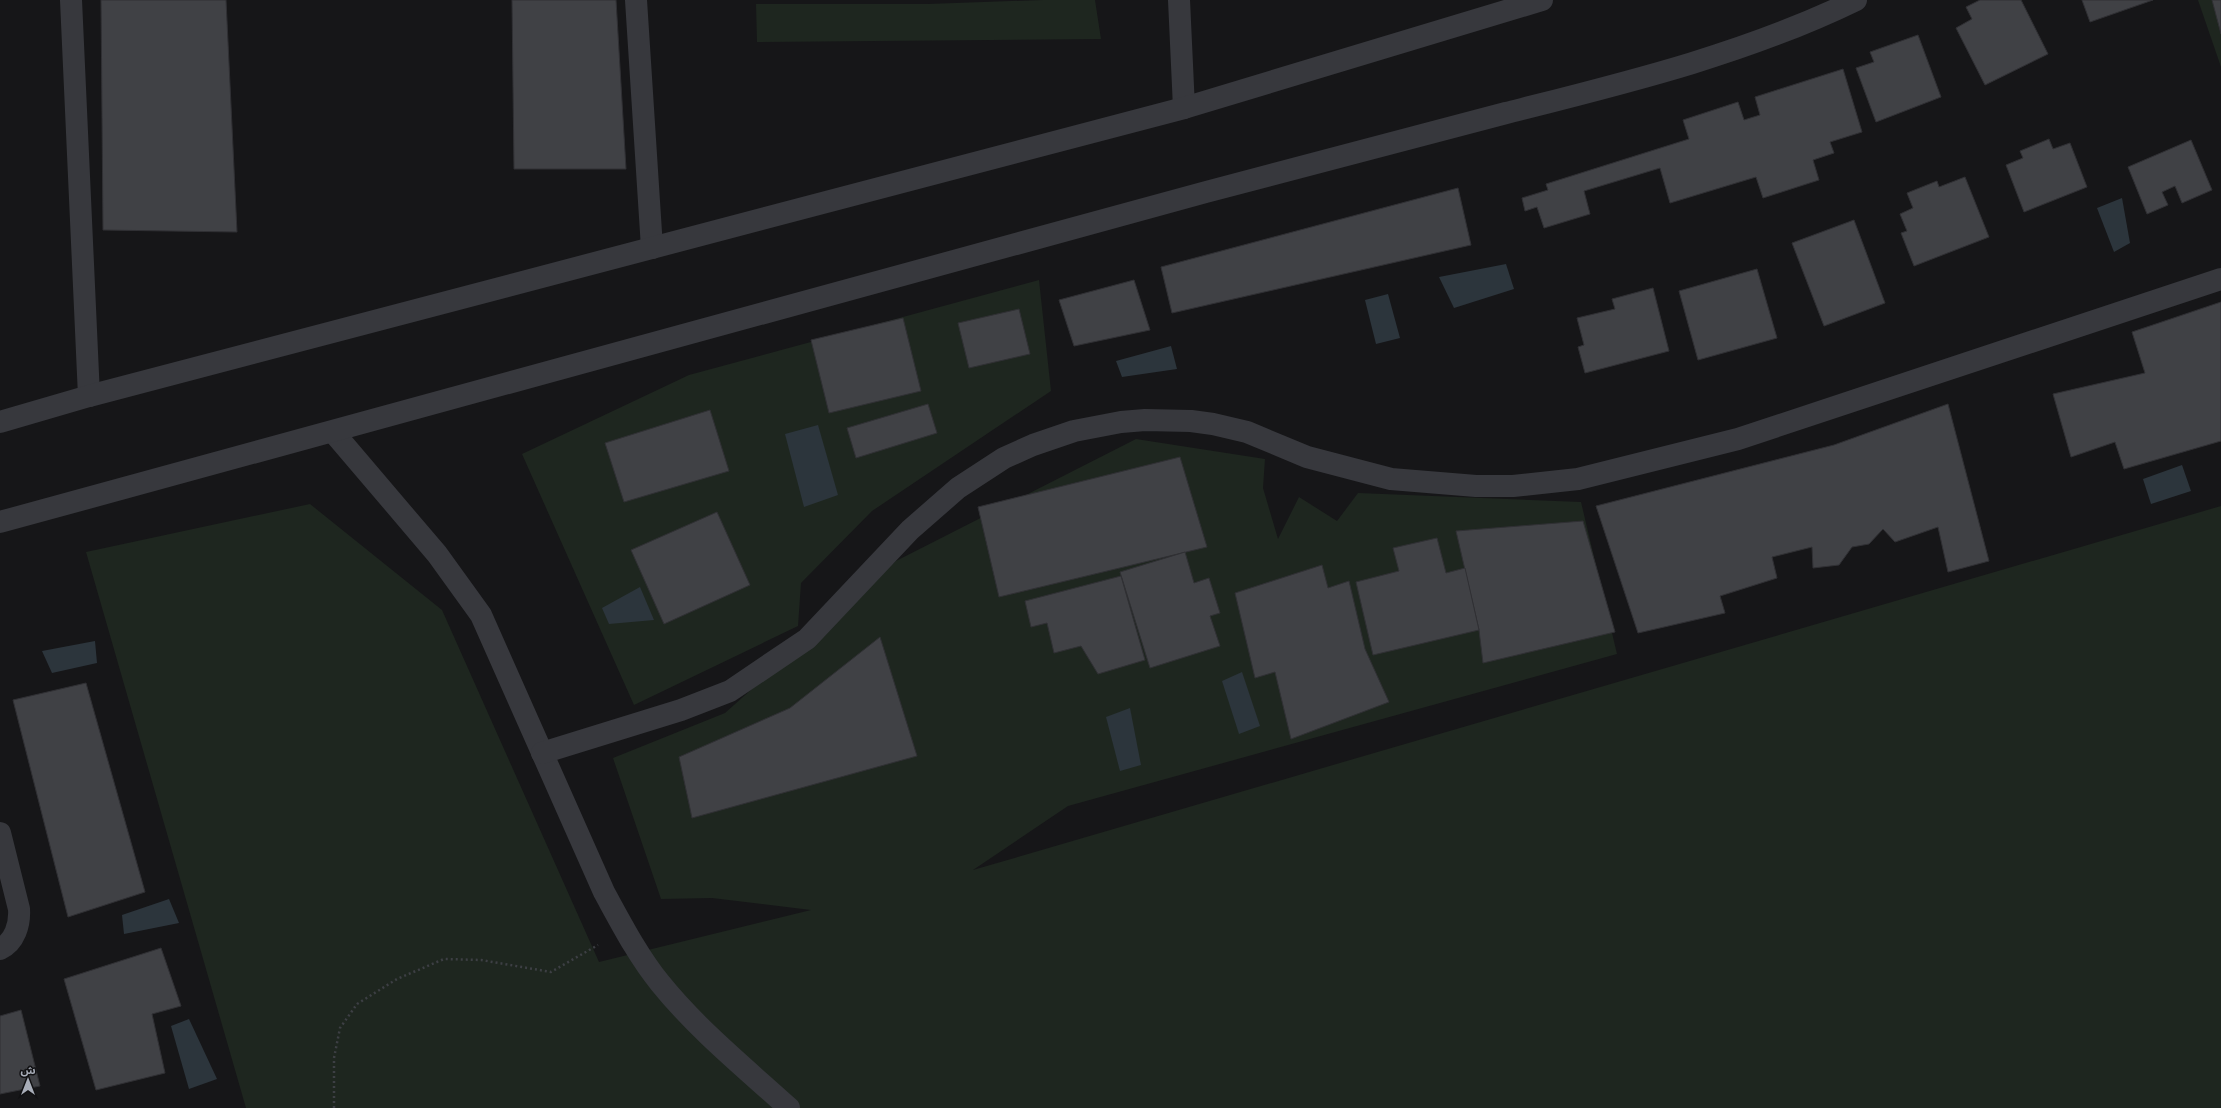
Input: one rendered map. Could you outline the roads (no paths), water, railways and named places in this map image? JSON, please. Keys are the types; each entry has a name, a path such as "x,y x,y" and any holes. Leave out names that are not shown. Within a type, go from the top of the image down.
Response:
{"street":[{"path":"71,0 89,396"},
{"path":"636,0 652,248"},
{"path":"1179,0 1184,108"},
{"path":"0,422 89,396 1184,108 1542,0"},
{"path":"0,522 334,433 770,311 1337,156 1685,66 1763,40 1856,0"},
{"path":"542,753 681,710 730,691 807,639 910,530 958,488 1004,458 1033,445 1074,431 1098,425 1129,421 1191,421 1213,424 1248,432 1307,457 1391,479 1476,486 1520,485 1578,479 1738,439 2221,279"},
{"path":"334,433 437,554 481,614 604,892 625,930 660,983 700,1027 789,1108"},
{"path":"0,833 19,909 17,931 4,947 0,949"}]}
